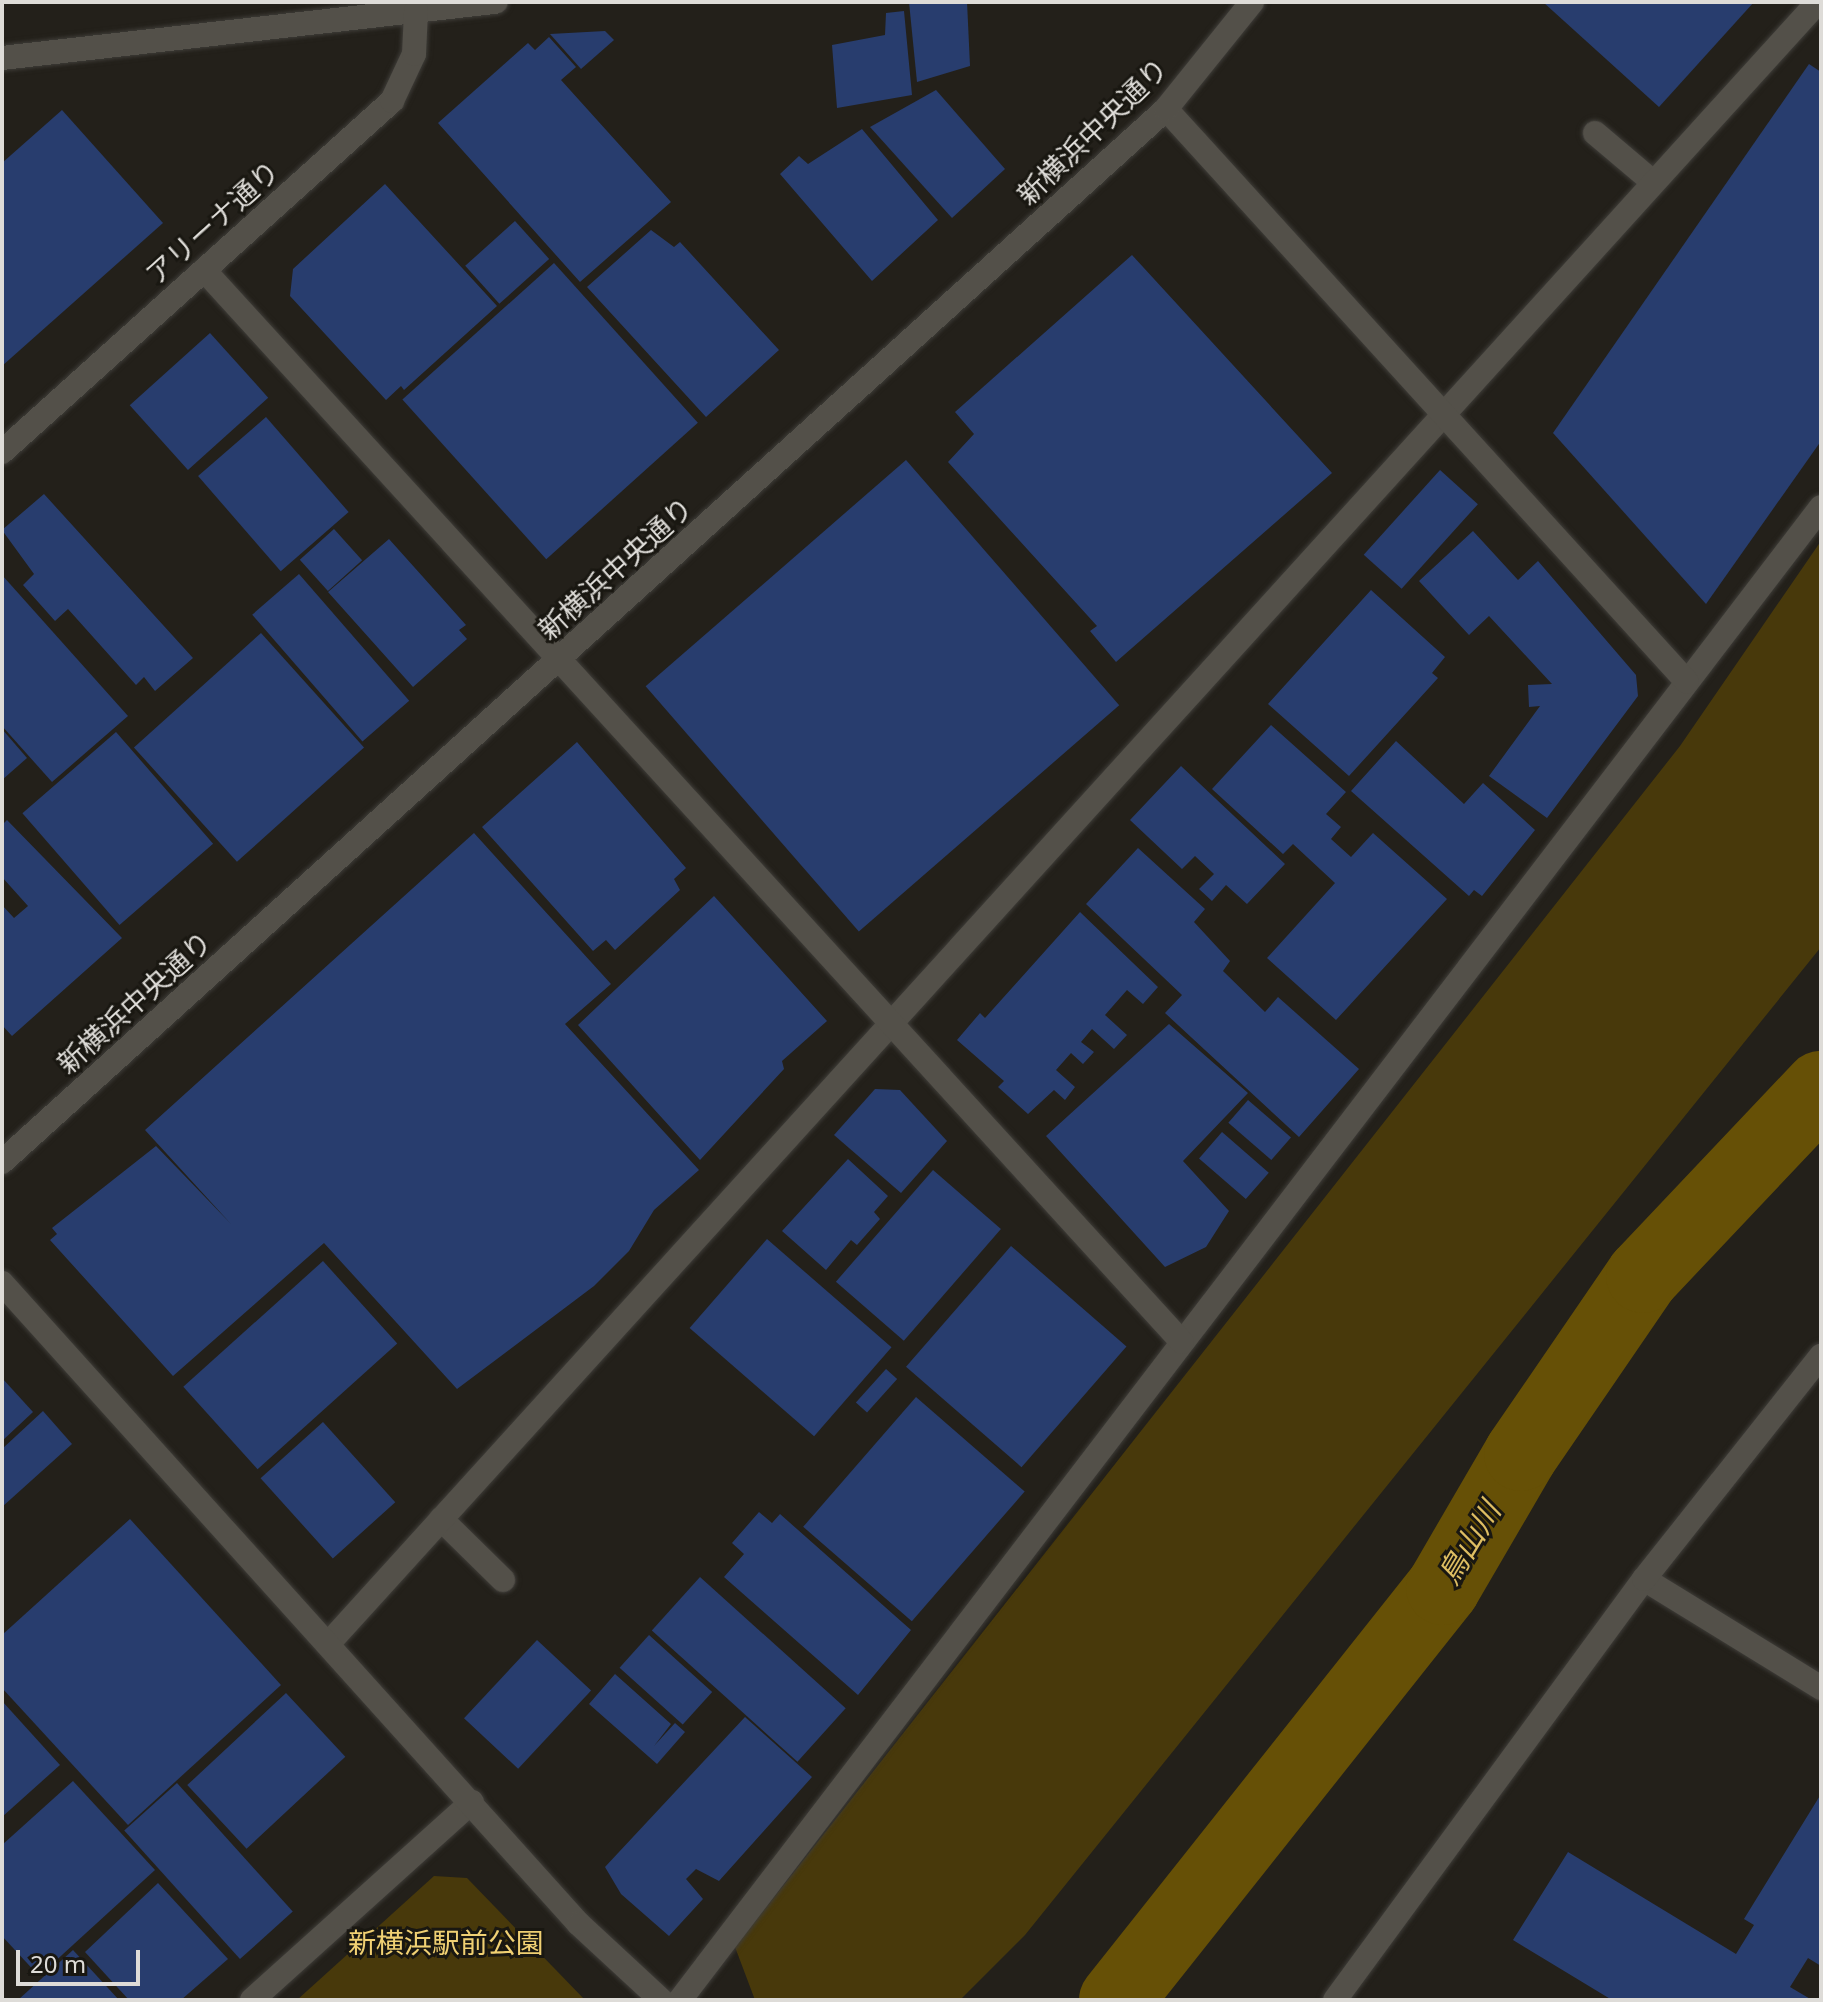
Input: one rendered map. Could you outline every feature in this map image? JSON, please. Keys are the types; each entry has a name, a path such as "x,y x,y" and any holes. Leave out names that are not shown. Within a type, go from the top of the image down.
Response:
{"street":[{"path":"2,58 496,2"},
{"name":"新横浜中央通り","path":"2,1162 1166,109 1252,2"},
{"path":"329,1643 1818,2"},
{"name":"アリーナ通り","path":"4,445 392,101 414,54 416,11"},
{"path":"1166,109 1687,682"},
{"path":"1595,133 1653,182"},
{"path":"204,270 1182,1342"},
{"path":"680,2000 1821,507"},
{"path":"2,1283 579,1924 661,2000"},
{"path":"1335,2000 1644,1579 1821,1356"},
{"path":"441,1519 503,1580"},
{"path":"1644,1579 1821,1688"},
{"path":"252,2000 472,1802"}],"green space":[{"path":"1821,541 1821,947 1025,1935 960,2000 755,2000 735,1947 1680,746"},
{"name":"新横浜駅前公園","path":"434,1876 467,1878 585,2000 297,2000"}],"building":[{"path":"909,2 967,2 970,66 917,82"},
{"path":"1543,2 1754,2 1659,107"},
{"path":"904,11 912,95 837,108 832,45 885,35 886,13"},
{"path":"605,31 614,40 581,69 550,34"},
{"path":"549,37 576,67 561,80 671,202 580,282 438,123 528,43 535,50"},
{"path":"1809,64 1821,72 1821,441 1706,604 1553,433"},
{"path":"936,90 1005,169 952,218 870,127"},
{"path":"62,110 163,223 2,366 2,163"},
{"path":"862,129 938,220 872,281 780,174 799,156 808,164"},
{"path":"385,184 497,306 404,390 401,386 386,400 290,296 293,269"},
{"path":"515,221 549,259 499,304 465,266"},
{"path":"651,230 674,247 680,242 779,350 706,417 587,287"},
{"path":"1132,255 1332,473 1116,662 1090,631 1097,626 948,462 974,434 955,412"},
{"path":"554,263 698,423 546,559 402,400"},
{"path":"210,333 268,398 188,470 130,405"},
{"path":"266,417 349,512 281,571 198,476"},
{"path":"906,460 1119,705 859,932 646,686"},
{"path":"1440,470 1478,504 1402,589 1364,555"},
{"path":"44,494 193,658 155,691 144,677 136,685 68,609 55,621 23,585 34,574 2,530"},
{"path":"334,529 362,560 328,591 300,560"},
{"path":"1473,531 1518,580 1538,561 1636,675 1638,696 1547,818 1489,776 1540,706 1529,707 1528,685 1552,684 1489,616 1469,635 1419,581"},
{"path":"389,539 466,625 459,630 467,639 413,687 328,592"},
{"path":"299,574 409,701 362,741 252,615"},
{"path":"2,575 128,716 52,782 2,726"},
{"path":"1371,590 1445,657 1432,673 1438,678 1349,776 1268,704"},
{"path":"261,633 364,747 237,862 134,747"},
{"path":"1271,725 1346,792 1326,814 1341,827 1331,839 1351,857 1373,833 1447,899 1336,1020 1267,958 1335,883 1293,844 1283,854 1212,789"},
{"path":"2,729 27,758 2,780"},
{"path":"116,732 213,844 120,925 22,813"},
{"path":"1396,741 1464,804 1483,783 1535,830 1482,896 1474,890 1469,896 1351,791"},
{"path":"577,742 686,868 674,879 680,890 615,950 606,940 593,951 482,827"},
{"path":"1181,766 1285,864 1247,904 1226,885 1212,901 1199,889 1214,874 1195,856 1182,869 1130,820"},
{"path":"7,820 122,938 12,1036 2,1025 2,905 14,918 28,906 2,877 2,825"},
{"path":"474,833 611,984 565,1024 699,1170 654,1210 629,1251 594,1286 457,1389 324,1243 173,1376 50,1240 57,1234 52,1228 156,1146 231,1224 145,1130"},
{"path":"1138,848 1205,909 1194,922 1230,961 1223,971 1265,1012 1278,997 1359,1069 1299,1137 1165,1013 1182,995 1086,904"},
{"path":"714,896 827,1021 782,1061 784,1069 700,1160 578,1025"},
{"path":"1080,912 1158,987 1143,1004 1127,990 1105,1015 1127,1035 1114,1049 1092,1029 1081,1042 1094,1052 1083,1064 1071,1053 1056,1070 1075,1087 1065,1100 1054,1090 1028,1114 998,1087 1004,1081 957,1040 980,1013 985,1018"},
{"path":"1169,1024 1248,1093 1183,1161 1229,1211 1206,1247 1165,1267 1046,1136"},
{"path":"875,1089 900,1090 947,1141 901,1193 834,1135"},
{"path":"1248,1100 1291,1137 1271,1160 1228,1123"},
{"path":"1222,1132 1269,1173 1246,1199 1199,1158"},
{"path":"848,1159 888,1196 874,1212 880,1219 857,1245 851,1240 826,1270 782,1231"},
{"path":"933,1170 1001,1229 904,1341 836,1282"},
{"path":"767,1239 892,1347 814,1436 690,1328"},
{"path":"1011,1246 1126,1346 1022,1467 906,1367"},
{"path":"323,1261 397,1343 258,1469 183,1387"},
{"path":"886,1369 897,1379 867,1412 856,1402"},
{"path":"2,1378 33,1412 2,1441"},
{"path":"916,1397 1025,1491 912,1621 803,1527"},
{"path":"43,1411 72,1444 2,1507 2,1449"},
{"path":"323,1422 395,1502 333,1558 261,1478"},
{"path":"759,1512 772,1523 780,1514 911,1630 858,1695 724,1577 744,1554 732,1543"},
{"path":"130,1519 281,1685 128,1825 2,1688 2,1635"},
{"path":"700,1577 846,1708 797,1762 652,1631"},
{"path":"649,1635 712,1692 683,1725 620,1668"},
{"path":"537,1640 591,1690 518,1769 464,1718"},
{"path":"615,1674 671,1724 654,1746 675,1723 685,1732 657,1764 589,1704"},
{"path":"286,1693 345,1757 247,1849 187,1785"},
{"path":"2,1701 60,1765 2,1817"},
{"path":"745,1717 812,1777 719,1881 696,1869 686,1879 703,1899 669,1936 621,1894 605,1867"},
{"path":"73,1781 155,1870 39,1976 2,1936 2,1845"},
{"path":"177,1783 293,1912 240,1959 124,1831"},
{"path":"1821,1794 1821,1966 1808,1958 1790,1987 1812,2000 1612,2000 1513,1940 1568,1852 1736,1954 1754,1925 1744,1919"},
{"path":"158,1883 228,1959 181,2000 129,2000 85,1952"},
{"path":"73,1950 119,2000 18,2000"}],"waterway":[{"name":"鳥山川","path":"1116,2000 1443,1588 1521,1454 1643,1276 1821,1088"}]}
